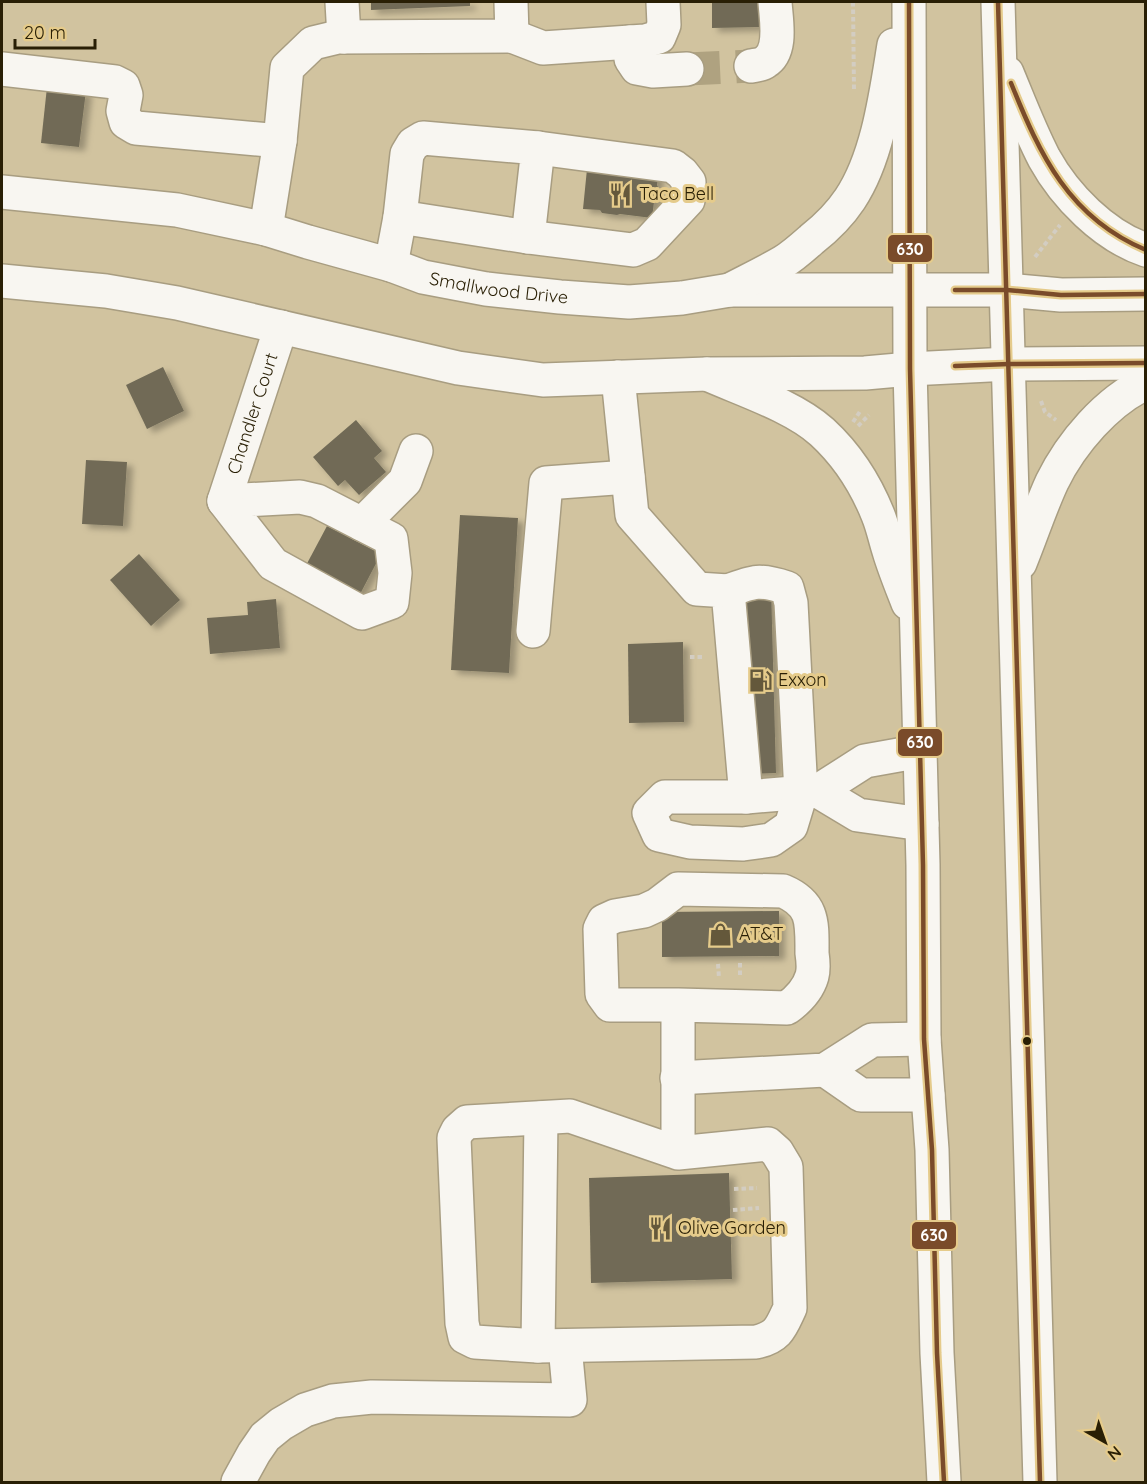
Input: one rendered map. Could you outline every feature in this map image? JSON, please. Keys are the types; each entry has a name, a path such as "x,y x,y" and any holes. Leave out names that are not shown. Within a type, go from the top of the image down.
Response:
{"main road":[{"path":"342,2 344,37"},
{"path":"511,2 512,36"},
{"path":"266,229 280,141 287,68 313,44 344,37 512,36 543,48 645,41 659,37 664,25 663,2"},
{"path":"751,66 764,64 774,55 777,44 775,2"},
{"path":"730,290 784,261 803,247 837,215 850,199 875,140 902,2"},
{"path":"909,2 910,369 921,751 924,1039 932,1150 937,1353 944,1482"},
{"path":"998,2 1040,1482"},
{"path":"630,42 631,59 637,68 653,71 687,69"},
{"path":"999,57 1045,159 1066,190 1089,215 1117,236 1146,250"},
{"path":"2,69 115,82 123,86 126,95 123,111 126,122 136,128 280,141"},
{"path":"391,265 400,217 407,154 413,144 423,138 538,148 673,166 689,182 688,200 647,244 633,250 528,237 400,217"},
{"path":"528,237 538,148"},
{"name":"Smallwood Drive","path":"2,192 177,210 266,229 391,265 423,277 486,289 560,297 629,302 682,298 730,290 1006,290 1061,296 1146,294"},
{"path":"2,281 106,291 177,303 458,368 543,380 707,374 865,373 1009,364 1146,363"},
{"name":"Chandler Court","path":"224,501 281,327"},
{"path":"707,374 803,418 822,432 844,457 865,488 879,517 898,579 917,625"},
{"path":"618,377 632,515 697,589 728,591 750,582 769,582 787,588 791,603 810,792 791,826 771,840 743,844 690,842 659,836 650,813 665,797 746,797 810,792 865,761 921,751"},
{"path":"1014,576 1053,481 1071,451 1108,408 1134,388 1146,383"},
{"path":"362,524 405,481 416,451"},
{"path":"533,631 546,483 628,477"},
{"path":"300,497 317,501 391,538 395,573 392,602 362,613 273,564 224,501 300,497"},
{"path":"728,591 746,797"},
{"path":"810,792 858,815 922,824"},
{"path":"678,889 783,891 795,896 802,903 812,923 813,974 799,999 787,1008 678,1005 610,1005 602,994 600,929 604,921 615,916 644,911 657,905 678,889"},
{"path":"678,1005 678,1153"},
{"path":"677,1078 825,1070 872,1040 924,1039"},
{"path":"825,1070 861,1095 928,1095"},
{"path":"570,1116 678,1153 768,1144 777,1152 786,1167 790,1308 780,1329 770,1339 756,1342 552,1346 475,1342 465,1337 462,1323 454,1138 458,1130 467,1122 541,1118 570,1116"},
{"path":"238,1482 265,1437 280,1424 304,1410 333,1401 372,1397 570,1400 552,1346 541,1118"}],"path":[{"path":"853,2 854,94"},
{"path":"1029,264 1062,222"},
{"path":"1038,394 1045,412 1059,423"}],"building":[{"path":"371,2 470,2 470,6 371,10"},
{"path":"712,2 760,2 760,27 712,28"},
{"path":"47,87 86,91 79,147 41,143"},
{"name":"Taco Bell","path":"588,159 659,171 652,218 583,209"},
{"path":"163,367 184,411 147,429 126,385"},
{"path":"356,420 382,451 374,458 386,472 359,495 345,480 338,486 313,457"},
{"path":"86,460 127,462 123,526 82,524"},
{"path":"460,515 518,518 509,673 451,670"},
{"path":"327,526 381,554 357,600 303,571"},
{"path":"139,554 180,600 151,626 110,580"},
{"name":"Exxon","path":"771,586 776,773 749,774 743,587"},
{"path":"276,599 280,648 210,654 207,618 248,615 247,602"},
{"path":"683,642 684,722 629,723 628,644"},
{"name":"AT&T","path":"779,911 779,956 662,957 662,912"},
{"name":"Olive Garden","path":"729,1173 732,1279 591,1283 589,1178"}],"tunnel":[{"path":"687,69 751,66"}],"transit line":[{"name":"630","path":"909,2 910,369 923,865 924,1039 932,1150 937,1353 944,1482"},
{"name":"630","path":"998,2 1040,1482"},
{"name":"630","path":"1011,83 1034,135 1060,181 1096,221 1119,237 1146,250"},
{"name":"630","path":"955,290 1007,290 1061,295 1146,294"},
{"name":"630","path":"955,366 1146,363"}],"place":[{"name":"Taco Bell","path":"621,194"},
{"name":"Exxon","path":"760,680"},
{"name":"AT&T","path":"721,934"},
{"name":"Olive Garden","path":"660,1228"}]}
